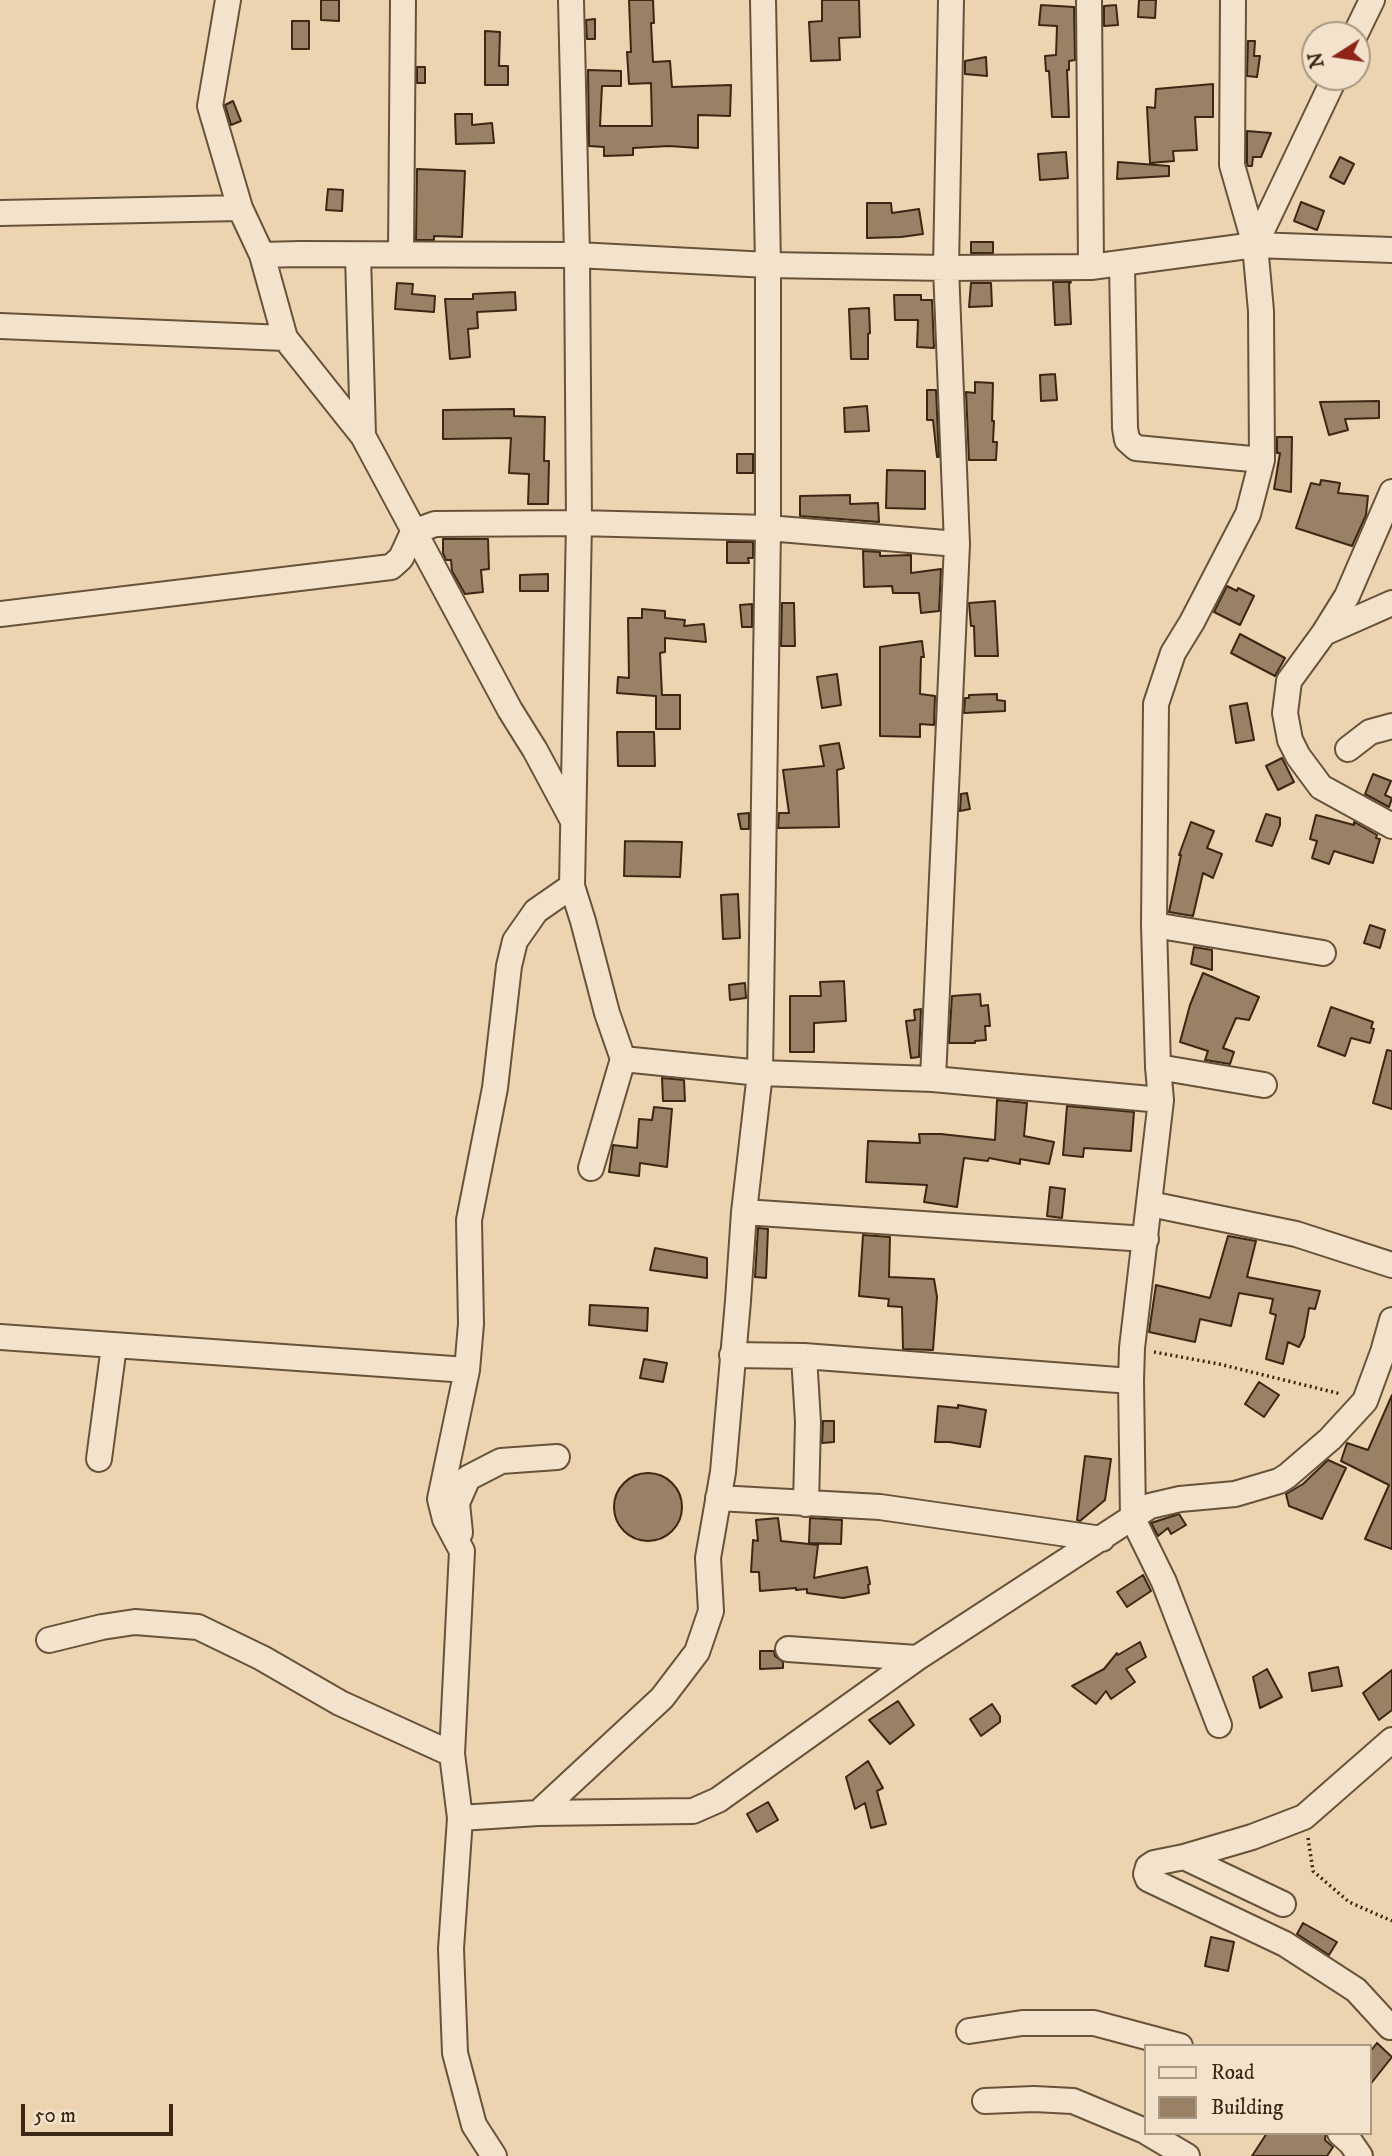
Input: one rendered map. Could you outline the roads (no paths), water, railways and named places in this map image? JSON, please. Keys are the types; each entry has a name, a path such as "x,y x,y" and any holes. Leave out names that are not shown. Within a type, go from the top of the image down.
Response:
{"street":[{"path":"228,0 210,106 240,208 262,255 285,338 363,436 510,710 573,820"},
{"path":"401,254 403,0"},
{"path":"570,0 577,255 579,523 572,886 607,1013 623,1059 591,1167"},
{"path":"538,1813 662,1698 697,1652 711,1611 708,1558 723,1472 744,1212 760,1073 768,528 768,265 763,0"},
{"path":"933,1079 957,544 946,268 951,0"},
{"path":"1089,0 1091,267"},
{"path":"1219,1726 1164,1582 1133,1519 1131,1381 1132,1348 1161,1100 1154,925 1156,704 1173,653 1248,514 1262,460 1261,311 1255,245 1232,165 1233,0"},
{"path":"1362,21 1372,0"},
{"path":"1255,245 1328,91"},
{"path":"0,213 240,208"},
{"path":"262,255 577,255 768,265 946,268 1091,267 1255,245 1392,250"},
{"path":"358,255 363,436"},
{"path":"1122,264 1127,440 1136,448 1262,460"},
{"path":"0,326 285,338"},
{"path":"1392,492 1347,596 1289,681 1284,713 1290,740 1298,756 1321,787 1392,826"},
{"path":"0,614 391,567 401,558 413,532 435,524 579,523 768,528 957,544"},
{"path":"1324,633 1392,603"},
{"path":"1348,748 1370,732 1392,726"},
{"path":"462,1551 445,1519 440,1499 467,1370 471,1324 469,1220 495,1088 509,966 515,941 536,911 572,886"},
{"path":"1154,925 1323,953"},
{"path":"623,1059 760,1073 933,1079 1161,1100"},
{"path":"1158,1067 1264,1085"},
{"path":"1150,1204 1296,1234 1392,1265"},
{"path":"744,1212 1146,1239"},
{"path":"460,1818 538,1813 693,1811 718,1800 917,1658 1150,1506 1180,1499 1235,1494 1279,1481 1330,1439 1366,1401 1392,1320"},
{"path":"0,1337 467,1370"},
{"path":"99,1459 114,1346"},
{"path":"732,1355 804,1356 1131,1381"},
{"path":"804,1356 808,1422 806,1504"},
{"path":"494,2156 474,2125 455,2053 451,1949 460,1818 452,1754 462,1551 457,1503 468,1478 500,1461 557,1457"},
{"path":"718,1498 880,1507 1102,1539"},
{"path":"49,1640 135,1622 198,1627 262,1658 340,1703 452,1754"},
{"path":"788,1649 917,1658"},
{"path":"1390,2026 1356,1990 1285,1944 1148,1879 1146,1874 1148,1867 1154,1863 1252,1837 1304,1817 1392,1740"},
{"path":"1184,1857 1283,1904"},
{"path":"969,2031 1022,2023 1094,2023 1175,2044"},
{"path":"985,2101 1073,2101 1144,2131"},
{"path":"1152,2135 1187,2156"},
{"path":"1342,2135 1360,2156"}]}
